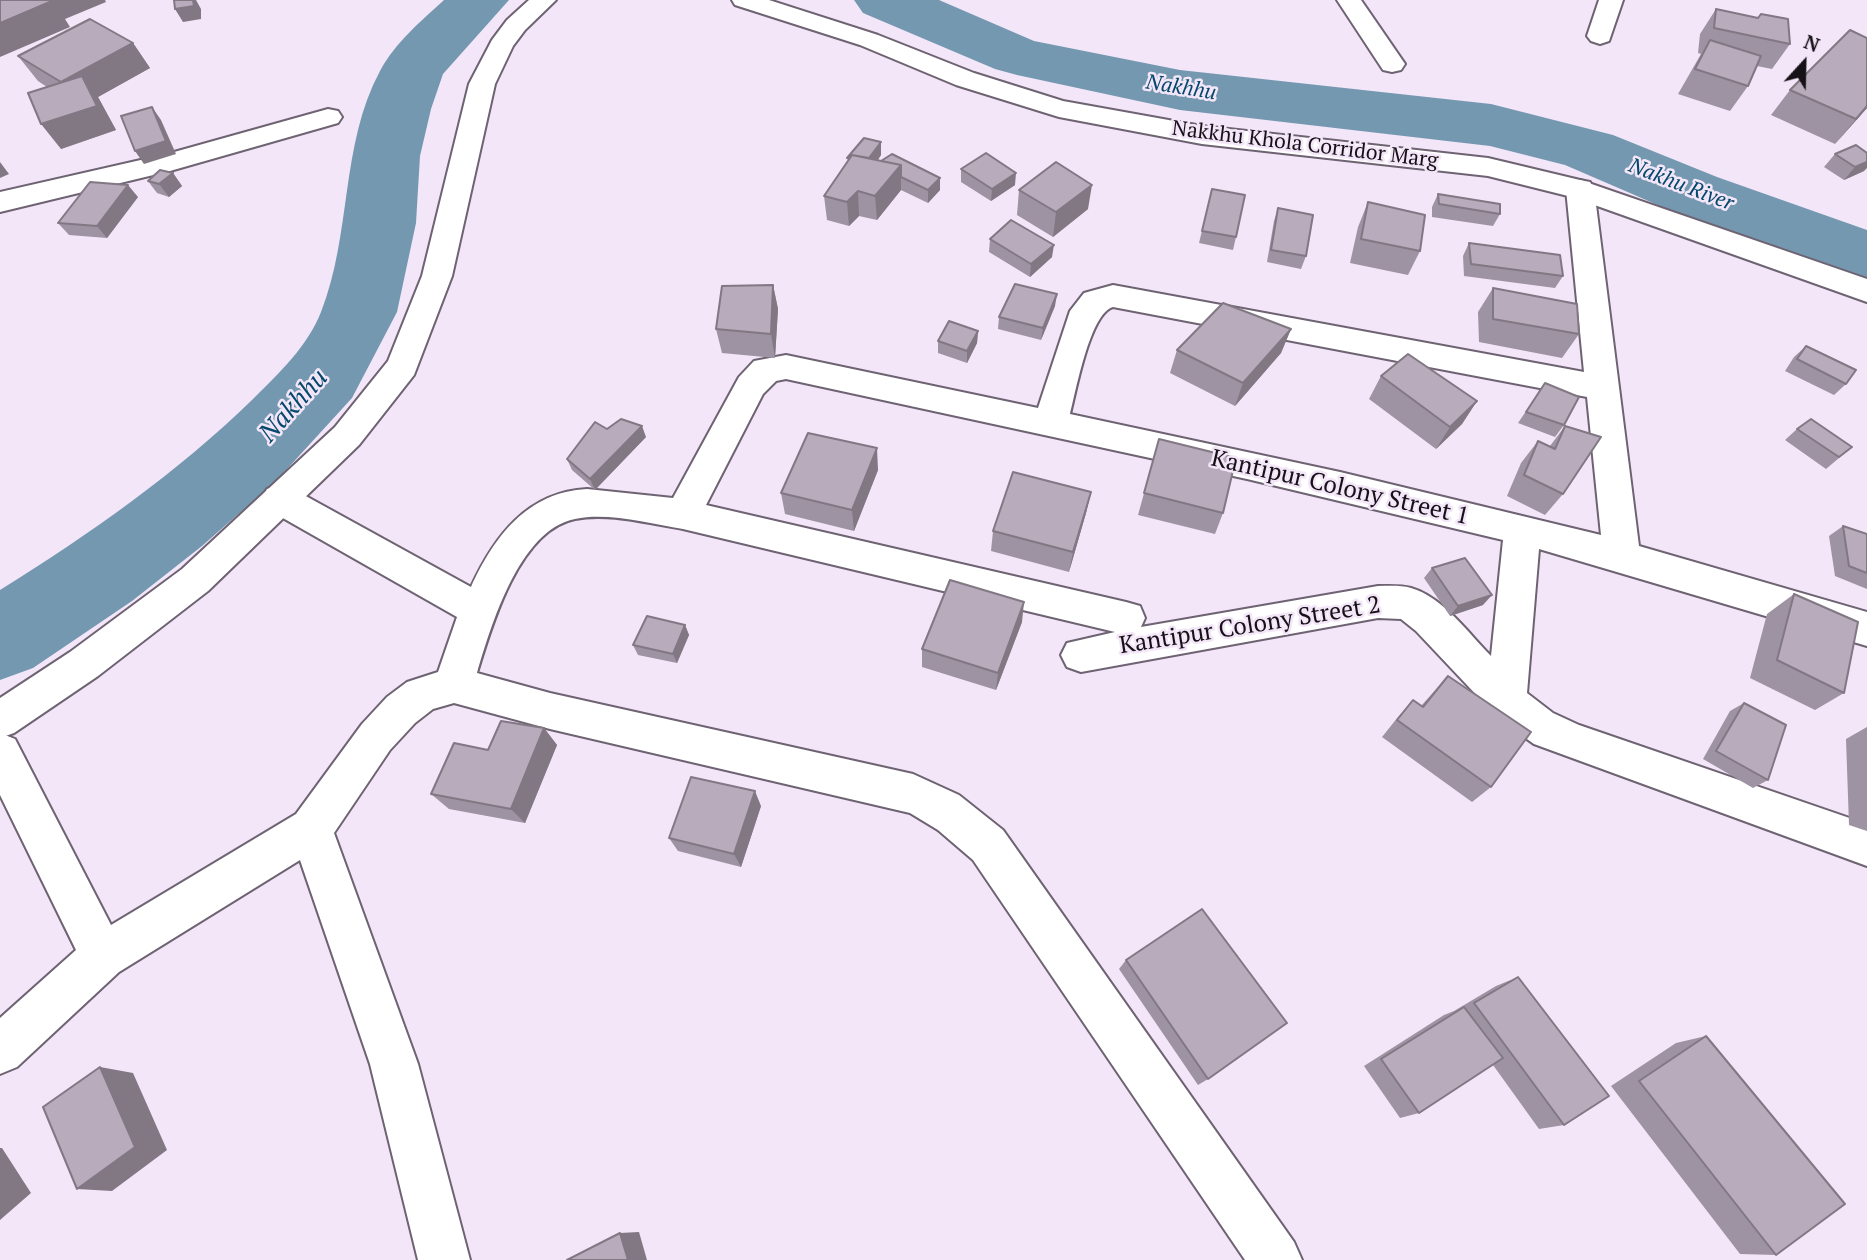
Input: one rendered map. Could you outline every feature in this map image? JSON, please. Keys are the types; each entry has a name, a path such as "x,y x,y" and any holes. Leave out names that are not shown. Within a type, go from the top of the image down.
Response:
{"street":[{"path":"0,720 84,664 195,580 347,436 402,366 437,276 482,84 501,45 516,25 544,0"},
{"name":"Nakkhu Khola Corridor Marg","path":"744,0 869,40 965,79 1059,109 1202,135 1488,167 1580,189 1867,291"},
{"path":"1349,0 1392,64"},
{"path":"1600,36 1611,0"},
{"path":"0,202 170,162 328,117"},
{"path":"1580,189 1622,556"},
{"path":"1050,424 1081,319 1095,301 1113,296 1601,387"},
{"name":"Kantipur Colony Street 1","path":"682,514 751,386 766,370 786,367 1522,530 1622,556 1867,629"},
{"path":"280,499 478,610"},
{"path":"454,685 478,610 510,553 525,533 546,513 576,504 682,514 1126,618"},
{"path":"1506,699 1522,530"},
{"name":"Kantipur Colony Street 2","path":"1081,655 1378,602 1408,603 1430,619 1537,728 1867,845"},
{"path":"0,1050 103,957 311,829 376,737 401,710 421,695 454,685 551,711 913,794 935,802 961,818 988,845 1029,901 1276,1260"},
{"path":"0,752 103,957"},
{"path":"311,829 394,1064 444,1260"}],"building":[{"path":"0,0 49,0 52,1 0,23"},
{"path":"174,0 193,0 194,6 175,9"},
{"path":"1716,9 1758,18 1761,14 1788,19 1790,44 1714,28"},
{"path":"90,19 133,43 61,82 18,56"},
{"path":"1850,30 1867,38 1867,106 1856,119 1790,90"},
{"path":"1710,40 1761,56 1748,86 1695,69"},
{"path":"82,76 97,106 41,124 28,93"},
{"path":"152,107 166,141 135,151 121,116"},
{"path":"864,138 881,142 869,158 852,155 847,158"},
{"path":"1856,145 1867,153 1867,162 1855,167 1835,154"},
{"path":"986,153 1016,173 992,189 961,169"},
{"path":"892,154 940,178 928,190 901,177 901,165 881,161"},
{"path":"852,155 901,165 875,196 858,191 847,202 824,196"},
{"path":"1056,162 1092,185 1056,212 1019,190"},
{"path":"160,170 173,173 159,184 148,181"},
{"path":"90,182 128,185 97,226 58,223"},
{"path":"1212,189 1245,195 1236,237 1202,231"},
{"path":"1438,194 1500,204 1500,214 1439,204"},
{"path":"1368,202 1425,215 1420,251 1361,239"},
{"path":"1278,208 1313,215 1306,256 1271,250"},
{"path":"1011,220 1054,245 1031,264 990,239"},
{"path":"1469,243 1560,255 1563,276 1471,264"},
{"path":"1015,284 1057,294 1043,328 999,317"},
{"path":"773,285 771,334 716,329 722,286"},
{"path":"1493,288 1577,304 1579,334 1493,319"},
{"path":"1223,303 1291,329 1243,383 1177,350"},
{"path":"949,321 978,331 967,351 938,341"},
{"path":"1806,346 1856,370 1846,384 1797,359"},
{"path":"1408,354 1477,401 1450,427 1381,376"},
{"path":"1545,383 1579,397 1564,425 1526,412"},
{"path":"621,419 642,426 590,479 567,459 595,422 607,429"},
{"path":"1811,419 1852,447 1839,457 1797,429"},
{"path":"1565,426 1601,437 1563,494 1524,475 1538,441 1555,449"},
{"path":"808,433 877,448 852,510 781,493"},
{"path":"1159,439 1236,458 1223,513 1144,493"},
{"path":"1013,472 1091,492 1073,552 993,531"},
{"path":"1843,526 1867,534 1867,573 1849,566"},
{"path":"1465,558 1492,595 1458,606 1432,568"},
{"path":"950,580 1024,602 998,673 922,649"},
{"path":"1794,594 1858,622 1844,693 1777,660"},
{"path":"647,616 685,625 673,654 633,645"},
{"path":"1448,676 1531,732 1491,787 1397,720 1413,700 1423,707"},
{"path":"1744,703 1786,725 1768,780 1716,751"},
{"path":"501,721 544,728 511,809 431,794 454,743 488,750"},
{"path":"691,777 755,791 734,854 669,838"},
{"path":"1202,909 1287,1023 1208,1079 1126,960"},
{"path":"1518,977 1609,1096 1564,1125 1474,1003"},
{"path":"1464,1007 1503,1058 1419,1113 1381,1059"},
{"path":"1706,1036 1845,1204 1776,1255 1639,1081"},
{"path":"100,1067 135,1147 77,1189 43,1107"},
{"path":"620,1233 628,1260 567,1260"}],"waterway":[{"name":"Nakhhu","path":"0,639 100,574 171,521 247,457 324,377 359,312 380,223 386,156 398,109 412,71 436,41 479,0"},
{"name":"Nakhhu","path":"884,0 1017,56 1180,90 1491,125 1589,150 1692,193 1867,257"}],"water label":[{"name":"Nakhu River","path":"1681,185"}]}
